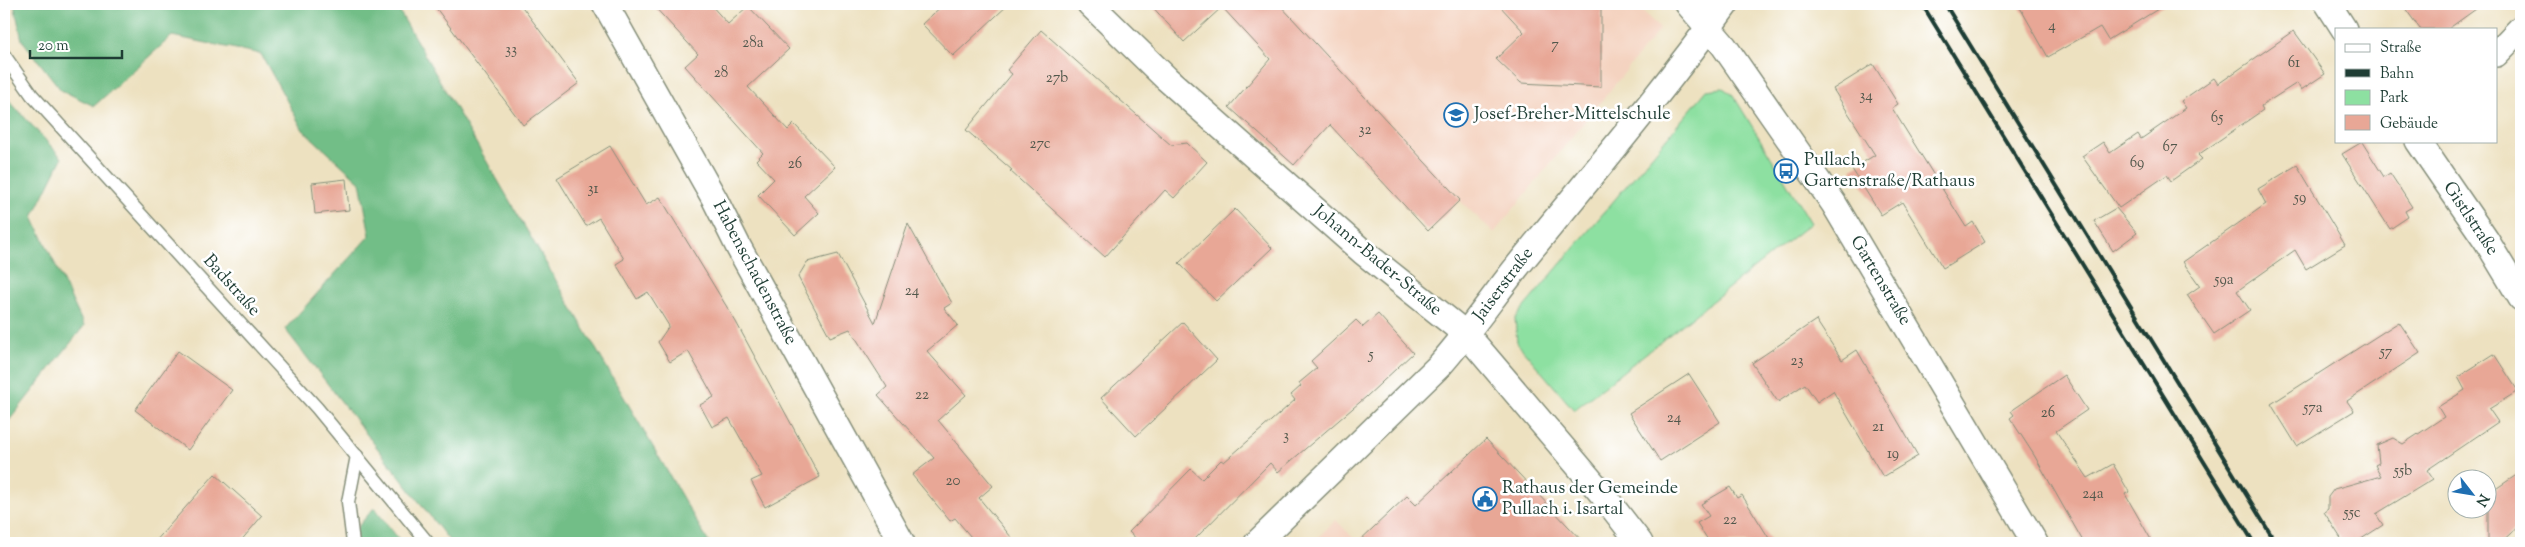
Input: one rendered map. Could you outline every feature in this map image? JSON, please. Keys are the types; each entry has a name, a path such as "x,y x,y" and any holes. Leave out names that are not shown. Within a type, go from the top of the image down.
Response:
{"street":[{"name":"Habenschadenstraße","path":"605,4 714,198 738,248 902,543"},
{"name":"Johann-Bader-Straße","path":"1090,4 1167,79 1363,252 1467,335 1640,543"},
{"name":"Gartenstraße","path":"1688,4 1724,46 1834,204 2035,543"},
{"name":"Jaiserstraße","path":"1257,543 1440,365 1467,335 1498,290 1680,69 1726,4"},
{"path":"2328,4 2343,28"},
{"path":"2498,52 2521,28"},
{"name":"Gistlstraße","path":"2419,142 2486,240 2521,298"}],"lane":[{"name":"Badstraße","path":"4,55 32,95 224,303 357,456 428,543"},
{"path":"353,543 348,502 357,456"}],"shaded area":[{"name":"Josef-Breher-Mittelschule","path":"1260,4 1636,4 1660,29 1494,233 1460,201 1428,231 1238,24"},
{"path":"1336,520 1358,543 1312,543"}],"green space":[{"path":"14,4 395,4 709,543 451,543 285,329 370,235 360,182 303,130 261,54 172,36 94,106 61,90 22,40"},
{"path":"1723,88 1733,95 1811,223 1574,410 1517,343 1515,318 1707,90"},
{"path":"4,95 62,158 33,217 84,326 4,427"},
{"path":"374,508 402,543 344,543"}],"building":[{"path":"433,4 520,4 579,83 523,125"},
{"path":"652,4 710,4 728,24 748,6 789,49 748,87 788,130 794,124 835,167 804,196 819,213 795,235 758,195 774,179 756,160 763,153 685,66 698,54"},
{"path":"944,4 1009,4 953,56 922,24"},
{"path":"1150,4 1279,4 1460,200 1428,231 1330,125 1294,165 1229,107 1270,59 1222,7 1184,42"},
{"path":"1498,4 1601,4 1601,87 1521,83 1496,59 1524,32"},
{"path":"2018,4 2166,4 2108,40 2100,27 2048,57"},
{"path":"2402,4 2483,4 2449,28 2419,28"},
{"path":"1041,30 1171,145 1187,143 1207,162 1174,198 1165,190 1105,257 966,130 1012,74 1007,70"},
{"path":"2294,31 2325,74 2301,90 2297,83 2261,106 2263,110 2198,155 2202,159 2171,181 2167,175 2119,208 2082,156 2103,142 2110,153 2138,134 2141,139 2186,108 2181,101 2214,78 2218,84"},
{"path":"1873,64 1898,104 1892,108 1966,227 1973,222 1985,242 1943,268 1902,202 1881,215 1852,169 1875,155 1833,89"},
{"path":"2362,142 2384,177 2390,173 2412,207 2405,211 2408,217 2390,229 2342,154"},
{"path":"610,146 646,205 660,197 736,322 820,477 765,507 751,481 762,476 729,418 712,427 700,405 714,397 688,351 670,362 658,342 669,326 648,292 637,299 616,264 624,259 599,218 586,226 557,178"},
{"path":"2297,165 2345,245 2306,269 2295,250 2237,291 2250,310 2214,334 2187,295 2200,286 2183,262 2266,204 2258,189"},
{"path":"346,179 349,210 315,214 312,183"},
{"path":"2116,208 2137,233 2113,251 2094,221"},
{"path":"1235,209 1272,248 1216,301 1179,263"},
{"path":"908,224 952,303 944,308 958,325 927,351 966,395 938,420 993,486 979,498 1016,543 976,543 955,518 950,521 912,475 934,458 878,395 887,387 850,329 830,337 798,277 807,262 838,254 875,323"},
{"path":"1378,314 1413,353 1366,397 1278,472 1270,463 1191,543 1141,543 1129,532 1191,469 1202,479 1221,460 1224,462 1295,400 1291,395 1301,386 1299,383 1317,368 1311,361 1356,320 1363,327"},
{"path":"1816,320 1842,360 1857,350 1918,456 1883,477 1833,391 1817,402 1805,384 1778,402 1752,363"},
{"path":"1183,322 1217,360 1136,436 1101,398"},
{"path":"2399,322 2420,353 2347,401 2354,411 2297,446 2271,404"},
{"path":"178,351 232,390 188,450 135,410"},
{"path":"2494,354 2518,391 2489,409 2498,422 2427,470 2433,479 2376,514 2383,525 2355,543 2344,543 2324,512 2328,509 2328,497 2334,489 2381,476 2375,465 2379,463 2377,445 2393,438 2403,444 2444,417 2438,407 2465,390 2458,377"},
{"path":"1689,374 1720,422 1660,461 1629,413"},
{"path":"2064,375 2087,410 2056,431 2088,478 2113,464 2129,492 2125,494 2153,543 2084,543 2034,455 2010,418 2014,415 2011,411"},
{"path":"1486,439 1584,543 1357,543 1407,496 1416,505"},
{"path":"2521,472 2521,524 2500,543 2488,543 2488,520 2498,520 2498,487"},
{"path":"215,474 262,516 239,543 154,543"},
{"path":"1730,487 1737,498 1742,495 1772,543 1710,543 1697,523 1709,516 1701,504"}],"railway":[{"path":"1922,4 2254,543"},
{"path":"1945,4 2276,543"}],"place":[{"name":"Josef-Breher-Mittelschule","path":"1456,115"},
{"name":"Pullach, Gartenstraße/Rathaus","path":"1786,171"},
{"name":"Rathaus der Gemeinde Pullach i. Isartal","path":"1485,499"}]}
